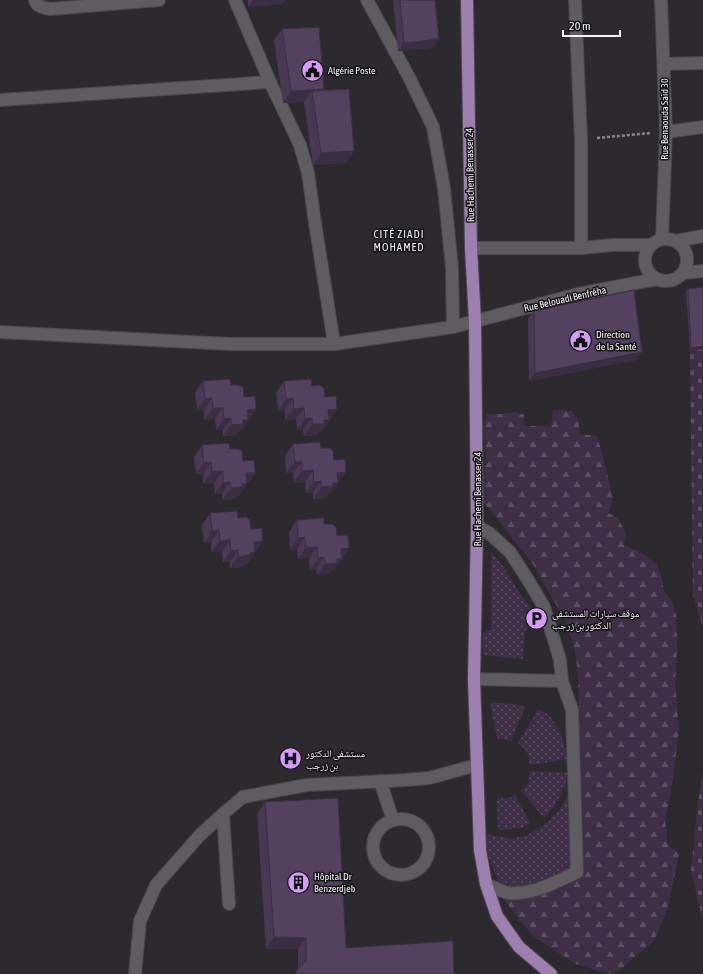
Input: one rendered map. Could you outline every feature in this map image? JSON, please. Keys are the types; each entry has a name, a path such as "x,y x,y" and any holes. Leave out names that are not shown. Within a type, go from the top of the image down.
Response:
{"main road":[{"name":"Rue Hachemi Benasser 24","path":"467,0 471,248 475,321 477,526 474,679 480,850 486,884 497,916 519,947 551,974"}],"street":[{"path":"35,0 36,3 42,8 50,9 159,0"},
{"path":"234,0 270,82 300,145 308,173 334,344"},
{"path":"367,0 410,79 432,127 444,188 452,268 452,326"},
{"path":"575,0 582,140 581,248"},
{"name":"Rue Benaouda Saïd 30","path":"661,0 666,132 662,239"},
{"path":"664,64 703,63"},
{"path":"0,100 270,82"},
{"path":"666,132 703,127"},
{"path":"676,241 703,236"},
{"path":"662,239 676,241 686,252 686,266 683,273 670,281 663,281 651,276 644,264 644,257 650,245 662,239"},
{"path":"471,248 581,248 613,245 650,245"},
{"path":"683,273 703,271"},
{"name":"Rue Belouadi Benfréha","path":"0,332 230,344 334,344 452,326 578,294 657,279"},
{"path":"477,526 489,533 510,552 528,580 544,607 560,660 562,681 572,710 577,872 550,885 526,892 508,893 486,884"},
{"path":"474,679 562,681"},
{"path":"135,974 140,921 156,885 200,835 243,797 307,784 429,778 477,765"},
{"path":"380,781 393,820"},
{"path":"223,814 229,904"},
{"path":"402,819 415,823 425,833 428,841 428,851 425,860 420,867 404,875 386,871 379,865 374,857 374,838 378,830 393,820 402,819"}],"path":[{"path":"582,140 666,132"}],"green space":[{"path":"703,349 703,628 693,595 690,350"},
{"path":"553,410 572,411 579,422 579,434 597,436 613,500 608,513 617,517 626,533 624,545 638,551 657,564 664,591 672,601 676,615 677,648 675,684 679,729 672,785 665,821 668,845 679,854 668,907 654,941 615,974 601,972 576,964 533,936 501,895 559,887 584,875 578,672 574,646 565,621 535,567 493,513 479,498 484,487 486,444 481,433 487,414 515,412 524,415 525,426 551,426"},
{"path":"491,552 506,570 537,619 525,631 523,659 483,655 483,633 491,629"},
{"path":"490,703 512,704 525,707 511,741 497,738"},
{"path":"538,710 547,714 555,724 561,735 568,759 530,765 527,752 518,743"},
{"path":"531,771 567,773 565,788 553,808 544,818 521,790 527,786"},
{"path":"703,772 703,921 691,871 698,802"},
{"path":"570,793 570,869 539,883 523,887 515,887 498,881 487,852 487,834 511,839 527,835 543,826 556,814"},
{"path":"515,794 530,823 521,828 498,830 497,798 510,798"}],"building":[{"path":"400,0 435,0 439,39 404,43"},
{"path":"319,27 324,89 291,91 282,29"},
{"path":"349,89 354,151 321,153 312,91"},
{"path":"703,287 703,346 691,348 688,289"},
{"name":"Direction de la Santé","path":"634,290 642,352 535,373 534,311"},
{"path":"230,379 231,385 243,387 244,397 255,396 256,409 247,410 248,420 243,420 243,424 231,425 231,418 224,419 223,408 213,408 212,398 205,399 203,381"},
{"path":"311,379 312,386 319,385 324,388 325,397 336,396 337,409 328,410 329,420 324,420 324,424 312,424 312,418 305,419 304,408 294,409 293,398 286,399 284,381"},
{"path":"320,442 321,448 329,448 333,450 334,460 345,459 346,472 337,473 338,483 333,483 333,486 321,487 321,481 314,482 313,470 302,471 302,461 295,462 293,444"},
{"path":"229,443 230,449 238,449 242,451 243,461 254,460 255,473 246,473 247,484 242,484 242,487 231,488 230,482 223,483 223,471 212,472 211,462 204,463 202,445"},
{"path":"237,511 238,518 246,517 250,520 251,529 262,528 263,541 254,542 255,552 250,553 250,555 238,557 238,550 231,551 230,540 220,541 219,530 212,531 210,513"},
{"path":"324,518 324,524 332,524 336,527 337,536 348,535 349,548 341,549 342,559 337,559 337,563 325,564 324,557 318,558 317,547 306,548 305,537 298,538 297,520"},
{"name":"Hôpital Dr Benzerdjeb","path":"338,798 346,948 453,941 454,974 294,974 306,960 306,938 274,937 265,802"}],"place":[{"name":"Algérie Poste","path":"313,70"},
{"name":"Direction de la Santé","path":"581,340"},
{"name":"موقف سيارات المستشفى الدكتور بن زرجب","path":"537,619"},
{"name":"مستشفى الدكتور بن زرجب","path":"291,759"},
{"name":"Hôpital Dr Benzerdjeb","path":"298,882"}],"district":[{"name":"CITÉ ZIADI MOHAMED","path":"399,240"}]}
